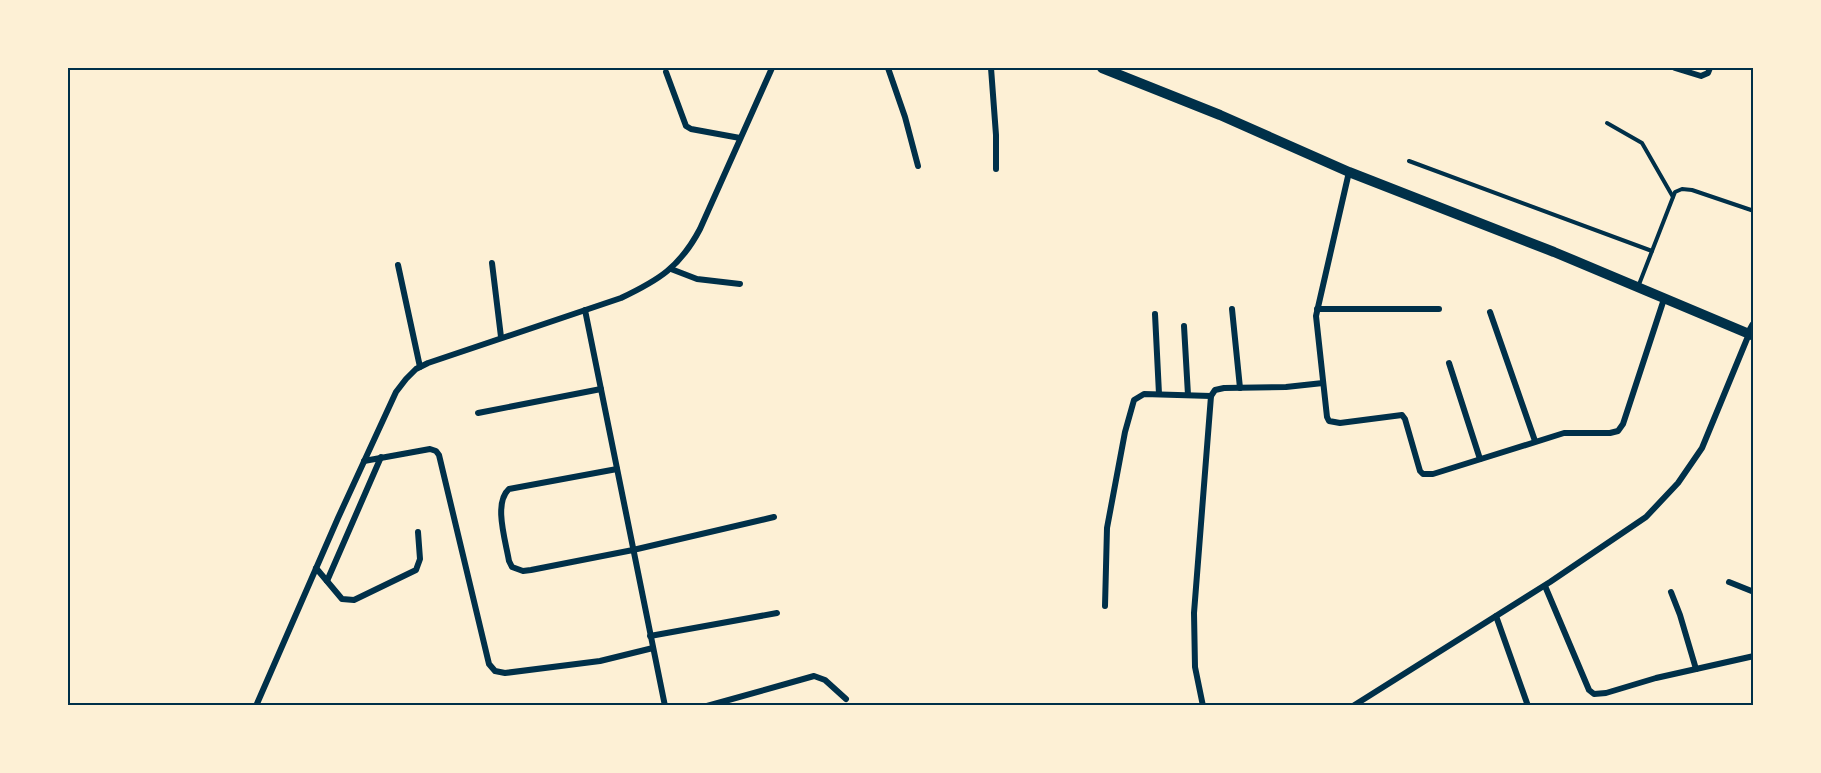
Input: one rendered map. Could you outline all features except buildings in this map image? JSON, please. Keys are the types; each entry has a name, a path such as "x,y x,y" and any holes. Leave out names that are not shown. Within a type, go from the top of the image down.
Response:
{"main road":[{"path":"1102,68 1220,115 1349,172 1752,332"}],"street":[{"path":"678,273 772,68"},
{"path":"888,68 905,117 918,166"},
{"path":"991,68 996,169"},
{"path":"1674,68 1701,76 1708,73 1710,68"},
{"path":"666,72 686,126 691,129 740,138"},
{"path":"1349,172 1317,309 1316,330 1327,417 1332,422 1340,423 1397,414 1404,416 1420,471 1423,474 1433,474 1564,434 1618,431 1621,428 1665,299"},
{"path":"492,263 501,338"},
{"path":"398,265 420,367"},
{"path":"325,578 345,521 373,459 396,392 420,367 621,298 678,273 704,281 740,284"},
{"path":"1232,309 1240,388"},
{"path":"1317,309 1439,309"},
{"path":"585,310 665,705"},
{"path":"1491,312 1535,441"},
{"path":"1155,314 1159,394"},
{"path":"1184,326 1188,395"},
{"path":"1353,705 1545,586 1640,522 1662,502 1702,448 1752,332"},
{"path":"1449,363 1480,459"},
{"path":"1105,606 1107,528 1130,414 1137,397 1144,394 1211,396 1219,389 1286,387 1323,382"},
{"path":"478,413 601,389"},
{"path":"1203,705 1194,667 1194,623 1211,396"},
{"path":"373,459 430,449 438,454 489,664 495,671 505,673 592,663 652,648"},
{"path":"256,705 316,568 345,521 373,459"},
{"path":"617,469 509,489 500,506 512,567 523,571 633,550 774,517"},
{"path":"316,568 342,599 350,601 413,573 419,566 420,559 418,532"},
{"path":"1729,582 1754,592"},
{"path":"1545,586 1591,692 1605,693 1648,680 1754,656"},
{"path":"1671,592 1696,669"},
{"path":"650,636 777,613"},
{"path":"1496,616 1528,705"},
{"path":"707,705 814,676 821,677 846,699"}],"lane":[{"path":"1607,123 1642,143 1673,196"},
{"path":"1409,161 1652,251"},
{"path":"1638,287 1673,196 1679,190 1687,189 1754,211"}]}
